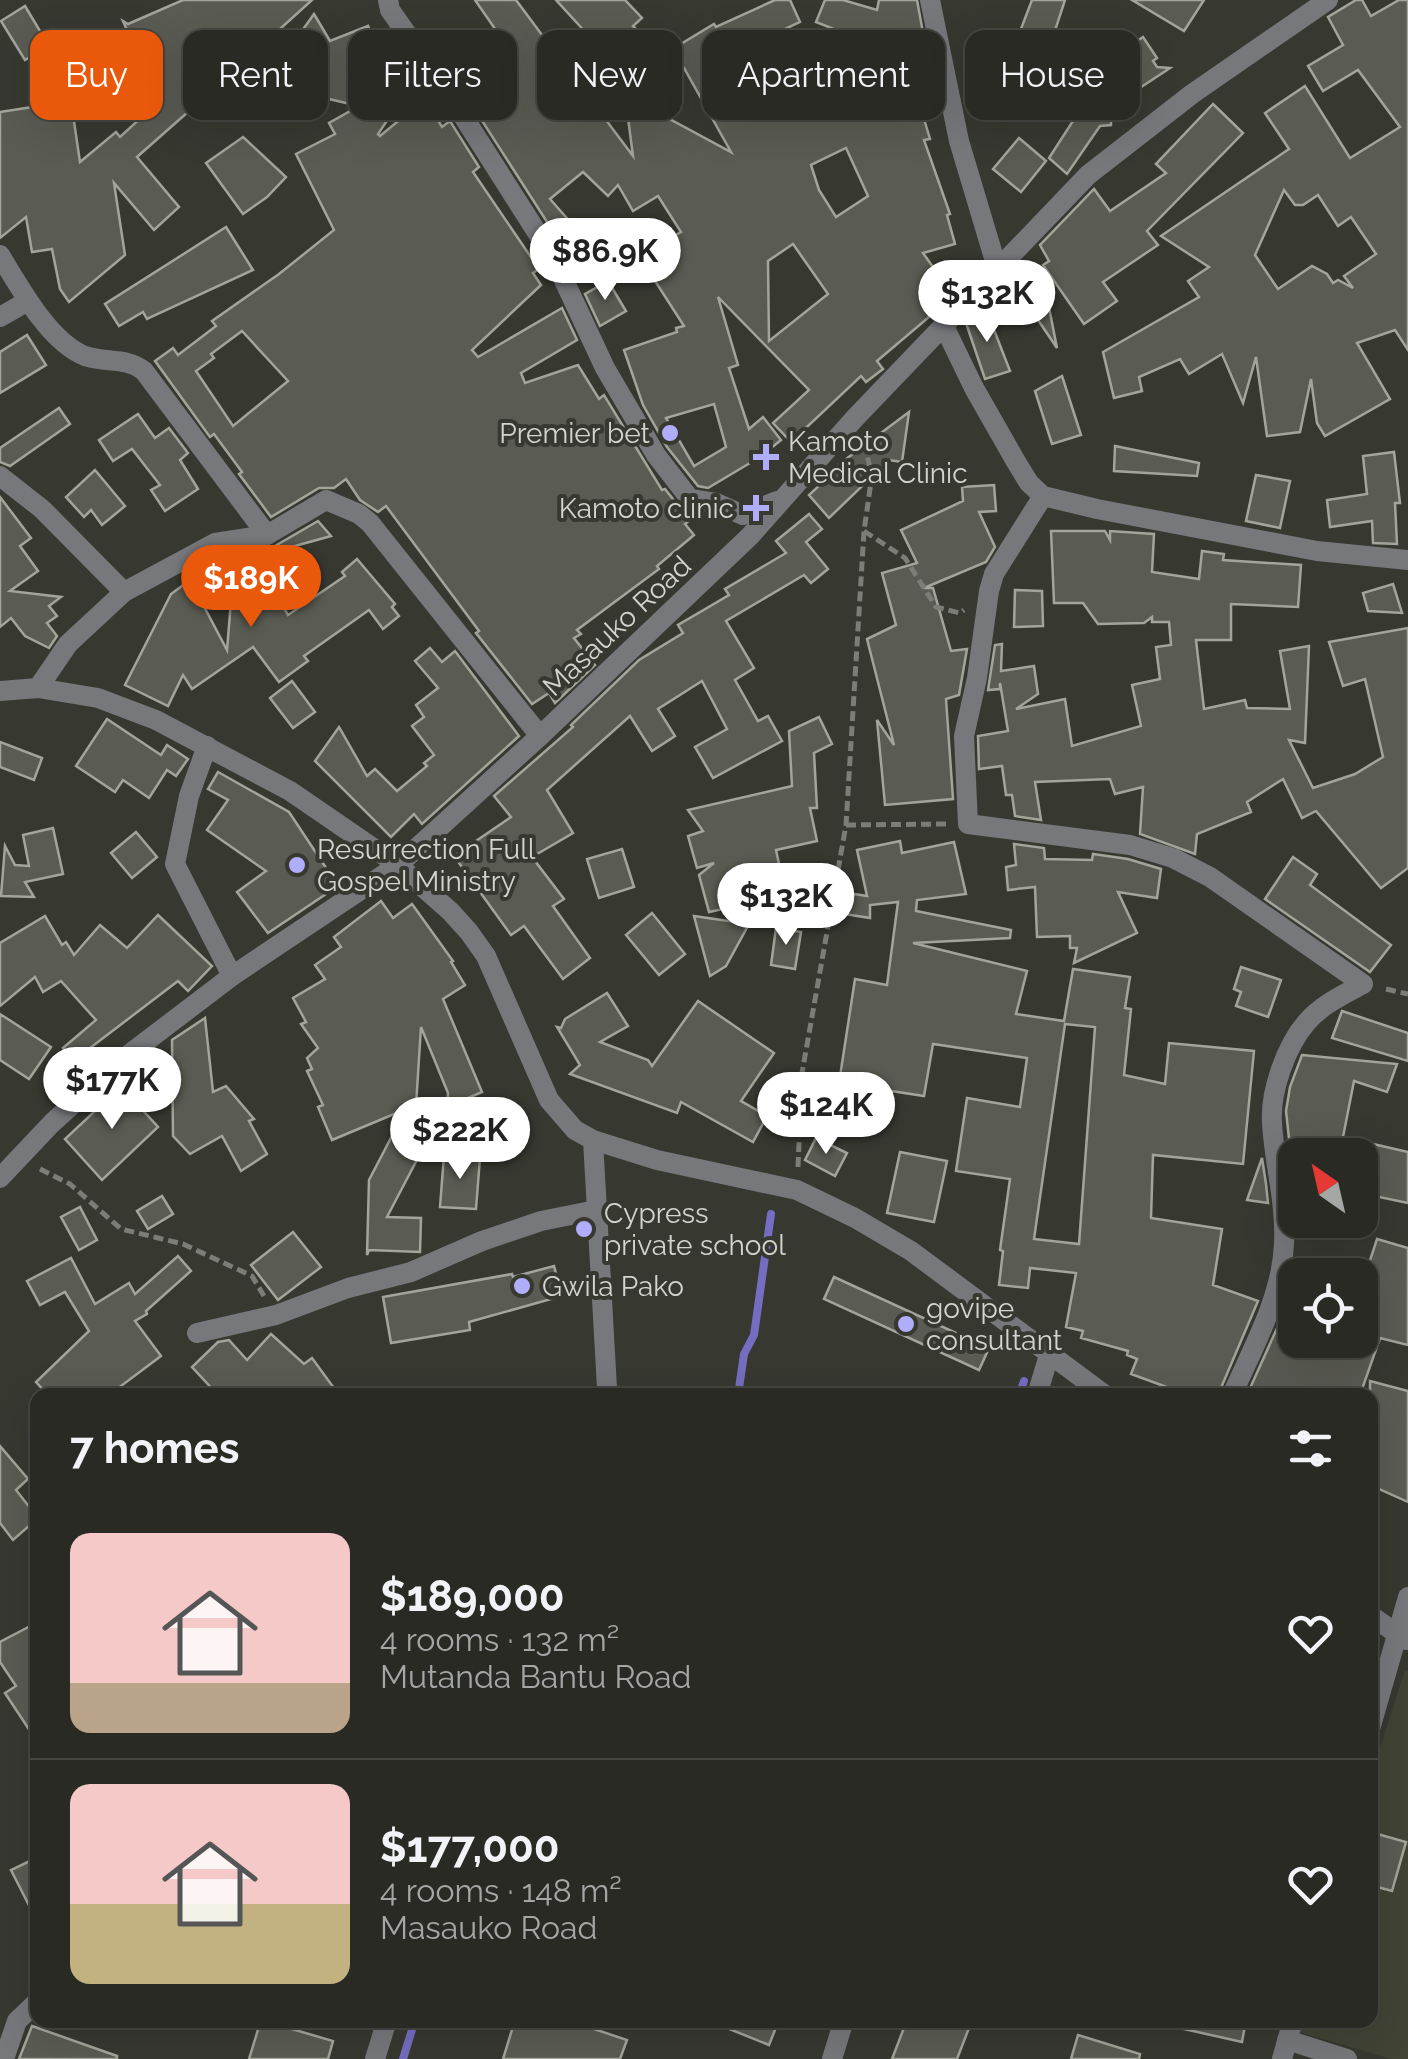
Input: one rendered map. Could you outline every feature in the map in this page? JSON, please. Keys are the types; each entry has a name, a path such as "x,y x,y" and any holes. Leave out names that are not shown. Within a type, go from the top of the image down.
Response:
{"street":[{"path":"388,0 390,10 447,91 554,260 604,368 656,455 690,499 716,503 743,516 786,496"},
{"path":"930,0 959,141 998,268"},
{"name":"Masauko Road","path":"0,1178 119,1062 232,976 398,865 721,566 855,418 1088,175 1263,42 1328,0"},
{"path":"0,255 28,301 67,344 84,356 127,362 144,371 267,536"},
{"path":"0,317 28,301"},
{"path":"944,326 1007,446 1029,483 1043,496 1318,551 1408,560"},
{"path":"0,476 42,509 124,592"},
{"path":"1043,496 994,574 989,591 964,736 968,824 1130,845 1172,858 1210,876 1363,984 1305,1023 1290,1048 1276,1087 1272,1120 1283,1188 1284,1247 1266,1319 1235,1388"},
{"path":"38,688 68,644 124,592 216,543 267,536 326,500 370,523 540,736"},
{"path":"0,691 38,688 98,698 208,746 290,791 398,865 469,932 486,956 549,1100 562,1118 593,1140 657,1160 798,1190 885,1234 1097,1388"},
{"path":"208,746 190,796 175,864 232,976"},
{"path":"593,1140 612,1388"},
{"path":"197,1333 276,1315 348,1288 411,1272 482,1240 541,1221 596,1210"},
{"path":"1038,1388 1050,1352"},
{"path":"1378,1706 1402,1637 1408,1597"},
{"path":"1378,1620 1402,1637"},
{"path":"4,2059 17,2021 30,2009"},
{"path":"375,2059 385,2028"},
{"path":"832,2059 842,2028"},
{"path":"1287,2040 1347,2059"}],"path":[{"path":"798,1190 802,1073 846,825 864,531 872,475 855,418"},
{"path":"864,531 905,558 936,607 960,613 989,591"},
{"path":"846,825 968,824"},
{"path":"18,1158 70,1184 121,1229 183,1244 252,1276 276,1315"}],"shaded area":[{"path":"1405,1670 1408,1671 1408,2059 1391,2059 1296,2031 1378,2028 1378,1754"}],"building":[{"path":"183,0 312,0 279,30 183,30 183,116 137,157 179,207 154,230 114,183 125,255 69,302 60,289 52,249 32,252 26,217 0,238 0,112 30,107 30,120 74,120 80,162 116,132 120,137 139,120 163,120 163,30 127,30 123,21 128,24"},
{"path":"475,0 516,0 538,30 537,120 606,120 633,156 628,120 671,120 731,152 713,120 924,120 930,139 924,140 950,214 947,215 955,244 923,253 945,284 939,291 948,301 877,361 883,369 866,382 861,376 791,442 773,423 809,390 718,297 738,365 729,368 749,429 763,417 781,440 708,488 698,486 667,447 643,405 624,350 684,326 639,256 681,232 658,196 633,211 618,185 608,196 583,172 550,199 609,266 597,278 556,236 482,120 517,120 517,30 496,30","holes":["846,148 868,196 836,217 819,190 811,165","793,244 828,294 769,341 768,261","714,404 726,447 694,466 666,418"]},
{"path":"556,0 625,0 642,18 633,26 637,30 583,30"},
{"path":"775,0 790,0 800,22 783,30 704,30"},
{"path":"825,0 843,0 877,10 879,0 917,0 923,30 836,30 816,22"},
{"path":"1032,0 1065,0 1055,30 1021,30"},
{"path":"1132,0 1204,0 1184,31"},
{"path":"1356,0 1362,0 1371,16 1399,0 1408,0 1408,350 1395,330 1357,343 1390,399 1325,436 1317,423 1311,379 1300,432 1267,436 1256,357 1243,403 1222,354 1189,374 1180,359 1139,377 1142,391 1114,398 1103,352 1199,297 1188,281 1209,267 1161,236 1289,149 1265,113 1305,86 1350,158 1400,127 1358,70 1323,91 1308,66 1343,45 1328,17","holes":["1284,190 1295,205 1303,205 1318,195 1338,226 1351,217 1376,254 1344,276 1353,288 1338,280 1333,283 1327,274 1312,266 1278,289 1255,255"]},
{"path":"25,6 39,30 30,30 30,57 25,60 1,21"},
{"path":"314,14 323,30 303,30"},
{"path":"702,31 702,100 682,69 682,43"},
{"path":"348,34 348,103 328,99 328,38 330,41"},
{"path":"1143,37 1157,58 1153,61 1157,67 1170,68 1140,88 1140,39"},
{"path":"1213,104 1243,133 1147,231 1158,245 1103,282 1117,301 1084,324 1043,265 1049,261 1040,245 1094,189 1110,211 1166,173 1156,164"},
{"path":"348,112 348,120 387,120 380,136 399,120 438,120 442,127 450,121 479,167 473,172 539,269 533,273 541,285 472,350 478,357 562,308 577,340 521,373 525,383 578,365 599,399 604,395 662,490 680,508 697,514 685,524 694,535 657,566 659,569 577,630 581,634 574,638 595,665 555,703 549,693 532,704 386,506 378,512 360,500 346,479 334,488 319,488 271,517 214,434 210,437 155,361 173,348 178,355 216,326 212,321 334,230 296,154 335,134 329,123","holes":["242,331 288,381 233,426 196,371"]},
{"path":"1074,120 1111,120 1111,125 1100,126 1067,174 1049,158"},
{"path":"243,137 286,177 243,214 206,163"},
{"path":"1019,138 1046,161 1021,192 993,169"},
{"path":"226,227 253,270 147,319 143,312 119,326 105,304"},
{"path":"1042,272 1057,348 1017,289"},
{"path":"608,281 626,311 600,326 585,294"},
{"path":"984,304 1010,371 985,379 966,323"},
{"path":"27,335 46,365 0,393 0,352"},
{"path":"1062,376 1081,435 1052,444 1035,391"},
{"path":"59,408 70,424 10,466 0,462 0,448"},
{"path":"909,412 902,462 889,460 829,518 809,495 834,468"},
{"path":"138,414 155,438 169,428 188,453 180,460 198,489 165,511 151,490 160,485 132,449 113,461 99,440"},
{"path":"1115,446 1199,463 1197,476 1114,471"},
{"path":"1394,452 1400,503 1395,503 1397,544 1373,543 1372,521 1330,527 1327,500 1367,494 1363,456"},
{"path":"95,470 125,506 102,525 91,510 84,517 66,497"},
{"path":"1256,475 1290,481 1280,528 1246,521"},
{"path":"994,485 996,511 979,512 995,547 986,562 924,588 933,588 951,651 967,649 959,695 946,699 953,799 885,805 877,720 894,745 867,639 896,625 882,573 917,563 901,530 963,501 962,487"},
{"path":"0,497 31,538 20,546 38,571 10,591 61,597 49,606 57,616 47,623 57,636 49,648 25,636 11,618 0,627"},
{"path":"809,514 822,529 806,542 828,569 811,583 804,575 726,621 754,668 735,680 758,721 768,716 782,741 713,778 695,747 727,729 702,681 658,709 675,736 652,751 630,716 547,790 573,833 532,857 564,899 553,906 590,958 563,979 524,926 511,935 454,856 511,817 494,796 573,727 639,660 683,633 678,625 729,595 725,589 786,553 776,541"},
{"path":"318,521 331,536 277,551 275,546"},
{"path":"1051,531 1105,531 1110,540 1110,531 1154,534 1152,572 1199,579 1202,551 1224,554 1223,560 1301,565 1298,607 1231,604 1231,640 1196,640 1204,709 1245,700 1247,708 1290,709 1280,651 1309,646 1305,743 1289,740 1313,788 1355,774 1383,757 1365,679 1343,686 1329,642 1408,628 1408,868 1381,888 1316,811 1302,818 1283,779 1247,802 1251,812 1197,834 1195,854 1140,834 1143,787 1115,794 1110,779 1035,782 1041,820 1015,816 1012,795 1006,795 1002,766 979,769 978,736 1008,731 1000,683 1000,689 988,690 995,645 1002,644 1001,671 1034,666 1038,694 1016,709 1065,699 1072,746 1141,726 1132,685 1160,679 1156,647 1171,645 1169,622 1152,622 1152,617 1144,623 1098,624 1083,603 1054,603"},
{"path":"357,559 395,604 392,607 399,616 383,629 369,610 304,656 308,661 279,682 253,647 192,689 183,675 168,706 125,685 171,594 190,580 227,650 233,576 256,561 288,615 345,576 342,572"},
{"path":"1393,584 1402,613 1368,611 1363,593"},
{"path":"1015,590 1042,591 1043,626 1014,627"},
{"path":"430,648 442,662 455,651 519,736 422,824 414,814 391,837 315,761 339,727 367,776 375,769 397,791 427,766 424,763 434,755 412,726 424,717 416,705 438,688 415,661"},
{"path":"292,681 315,712 293,728 270,698"},
{"path":"819,717 832,744 814,753 817,808 810,808 817,841 776,850 786,896 709,912 699,875 714,863 697,868 688,836 703,831 688,810 792,786 789,731"},
{"path":"107,719 161,755 167,745 188,759 176,776 167,770 149,798 123,780 115,792 76,766"},
{"path":"0,742 42,758 34,780 0,767"},
{"path":"218,772 289,812 338,886 268,933 237,892 266,871 207,830 228,800 208,789"},
{"path":"53,828 63,874 25,882 34,897 1,896 5,846 15,865 29,866 23,835"},
{"path":"136,832 157,857 132,878 111,853"},
{"path":"900,841 902,853 954,842 966,894 917,900 916,911 1011,930 1010,938 913,943 1027,971 1016,1014 1064,1021 1073,969 1130,977 1125,1008 1131,1009 1124,1075 1165,1084 1169,1043 1254,1051 1243,1164 1153,1155 1151,1218 1222,1229 1213,1285 1258,1301 1221,1388 1169,1388 1131,1374 1137,1359 1127,1355 1128,1351 1081,1338 1083,1331 1066,1327 1076,1273 1030,1268 1028,1288 999,1285 1010,1179 956,1171 967,1098 1020,1107 1027,1058 933,1044 924,1096 839,1083 855,979 887,985 898,902 870,905 870,918 838,913 841,892 867,896 857,850","holes":["1065,1024 1095,1027 1079,1244 1034,1239"]},
{"path":"1014,844 1044,848 1045,859 1092,860 1093,854 1161,869 1157,898 1118,892 1137,933 1074,963 1077,948 1070,948 1070,936 1037,937 1035,887 1008,890 1006,867 1016,865"},
{"path":"622,849 634,887 599,898 587,859"},
{"path":"1293,857 1317,874 1310,885 1391,945 1370,972 1265,899"},
{"path":"381,901 393,918 412,904 453,961 465,985 443,999 482,1092 447,1107 448,1093 421,1027 413,1153 420,1154 387,1217 421,1218 420,1252 369,1250 367,1255 369,1180 406,1109 332,1140 318,1107 323,1105 307,1071 312,1069 307,1058 318,1048 301,1024 306,1022 293,998 325,979 315,965 341,947 334,937"},
{"path":"652,913 685,954 659,975 626,935"},
{"path":"158,915 212,966 188,991 178,981 73,1061 63,1048 96,1020 61,981 43,992 35,977 0,1006 0,943 45,916 62,945 66,942 74,955 100,925 127,948"},
{"path":"694,916 749,924 726,966 710,976"},
{"path":"776,928 801,932 795,969 771,965"},
{"path":"1241,967 1281,980 1268,1017 1236,1006 1241,992 1234,989"},
{"path":"607,993 628,1026 600,1042 648,1060 652,1066 698,1001 774,1053 741,1101 767,1116 753,1142 681,1102 677,1113 570,1074 580,1065 557,1027 561,1028 565,1019"},
{"path":"1342,1011 1408,1033 1408,1061 1332,1038"},
{"path":"0,1014 51,1047 29,1079 0,1060"},
{"path":"205,1018 213,1092 226,1086 254,1119 249,1121 267,1154 241,1171 222,1136 190,1154 173,1136 172,1040"},
{"path":"1302,1055 1397,1064 1387,1092 1354,1081 1343,1137 1347,1138 1289,1138 1286,1111"},
{"path":"117,1082 158,1127 102,1180 65,1139 109,1098 106,1093"},
{"path":"816,1138 847,1153 835,1176 805,1160"},
{"path":"1378,1145 1408,1152 1408,1203 1378,1197"},
{"path":"900,1152 947,1161 934,1222 887,1213"},
{"path":"444,1155 480,1158 476,1209 440,1207"},
{"path":"1262,1158 1266,1184 1268,1203 1247,1200"},
{"path":"162,1196 173,1214 148,1229 137,1211"},
{"path":"80,1207 97,1240 79,1250 61,1217"},
{"path":"293,1232 321,1267 278,1300 251,1265"},
{"path":"1377,1239 1408,1248 1408,1345 1380,1338 1378,1344 1378,1258 1371,1258"},
{"path":"178,1256 191,1271 135,1321 161,1356 118,1388 42,1388 36,1382 89,1331 65,1292 40,1305 27,1281 71,1258 95,1304 129,1283 135,1294"},
{"path":"554,1266 562,1296 469,1322 470,1330 391,1343 383,1297 512,1274 513,1277"},
{"name":"govipe consultant","path":"834,1277 989,1348 979,1370 824,1299"},
{"path":"1278,1326 1278,1358 1373,1358 1362,1388 1250,1388"},
{"path":"271,1334 304,1364 312,1358 334,1388 212,1388 192,1367 218,1342 229,1340 247,1360"},
{"path":"1370,1381 1408,1391 1408,1502 1378,1489 1378,1388 1370,1388"},
{"path":"0,1446 28,1479 16,1490 30,1508 30,1525 13,1540 0,1523"},
{"path":"30,1626 30,1731 5,1693 16,1686 0,1662 0,1642"},
{"path":"1378,1834 1406,1842 1392,1891 1378,1887"},
{"path":"30,1861 30,1907 11,1870"},
{"path":"31,2028 117,2056 117,2059 19,2059"},
{"path":"259,2028 288,2028 333,2041 328,2059 249,2059"},
{"path":"513,2028 591,2028 627,2040 620,2059 503,2059"},
{"path":"727,2028 776,2028 769,2045"},
{"path":"904,2028 969,2028 957,2059 892,2059"},
{"path":"1184,2028 1245,2028 1242,2042"},
{"path":"1078,2035 1140,2054 1139,2059 1071,2059"}],"waterway":[{"path":"739,1388 744,1354 754,1335 771,1214"},
{"path":"1022,1388 1024,1381"},
{"path":"403,2059 413,2028"}],"place":[{"name":"Premier bet","path":"670,433"},
{"name":"Kamoto Medical Clinic","path":"766,457"},
{"name":"Kamoto clinic","path":"756,508"},
{"name":"Resurrection Full Gospel Ministry","path":"297,865"},
{"name":"Cypress private school","path":"584,1229"},
{"name":"Gwila Pako","path":"522,1286"},
{"name":"govipe consultant","path":"906,1324"}]}
